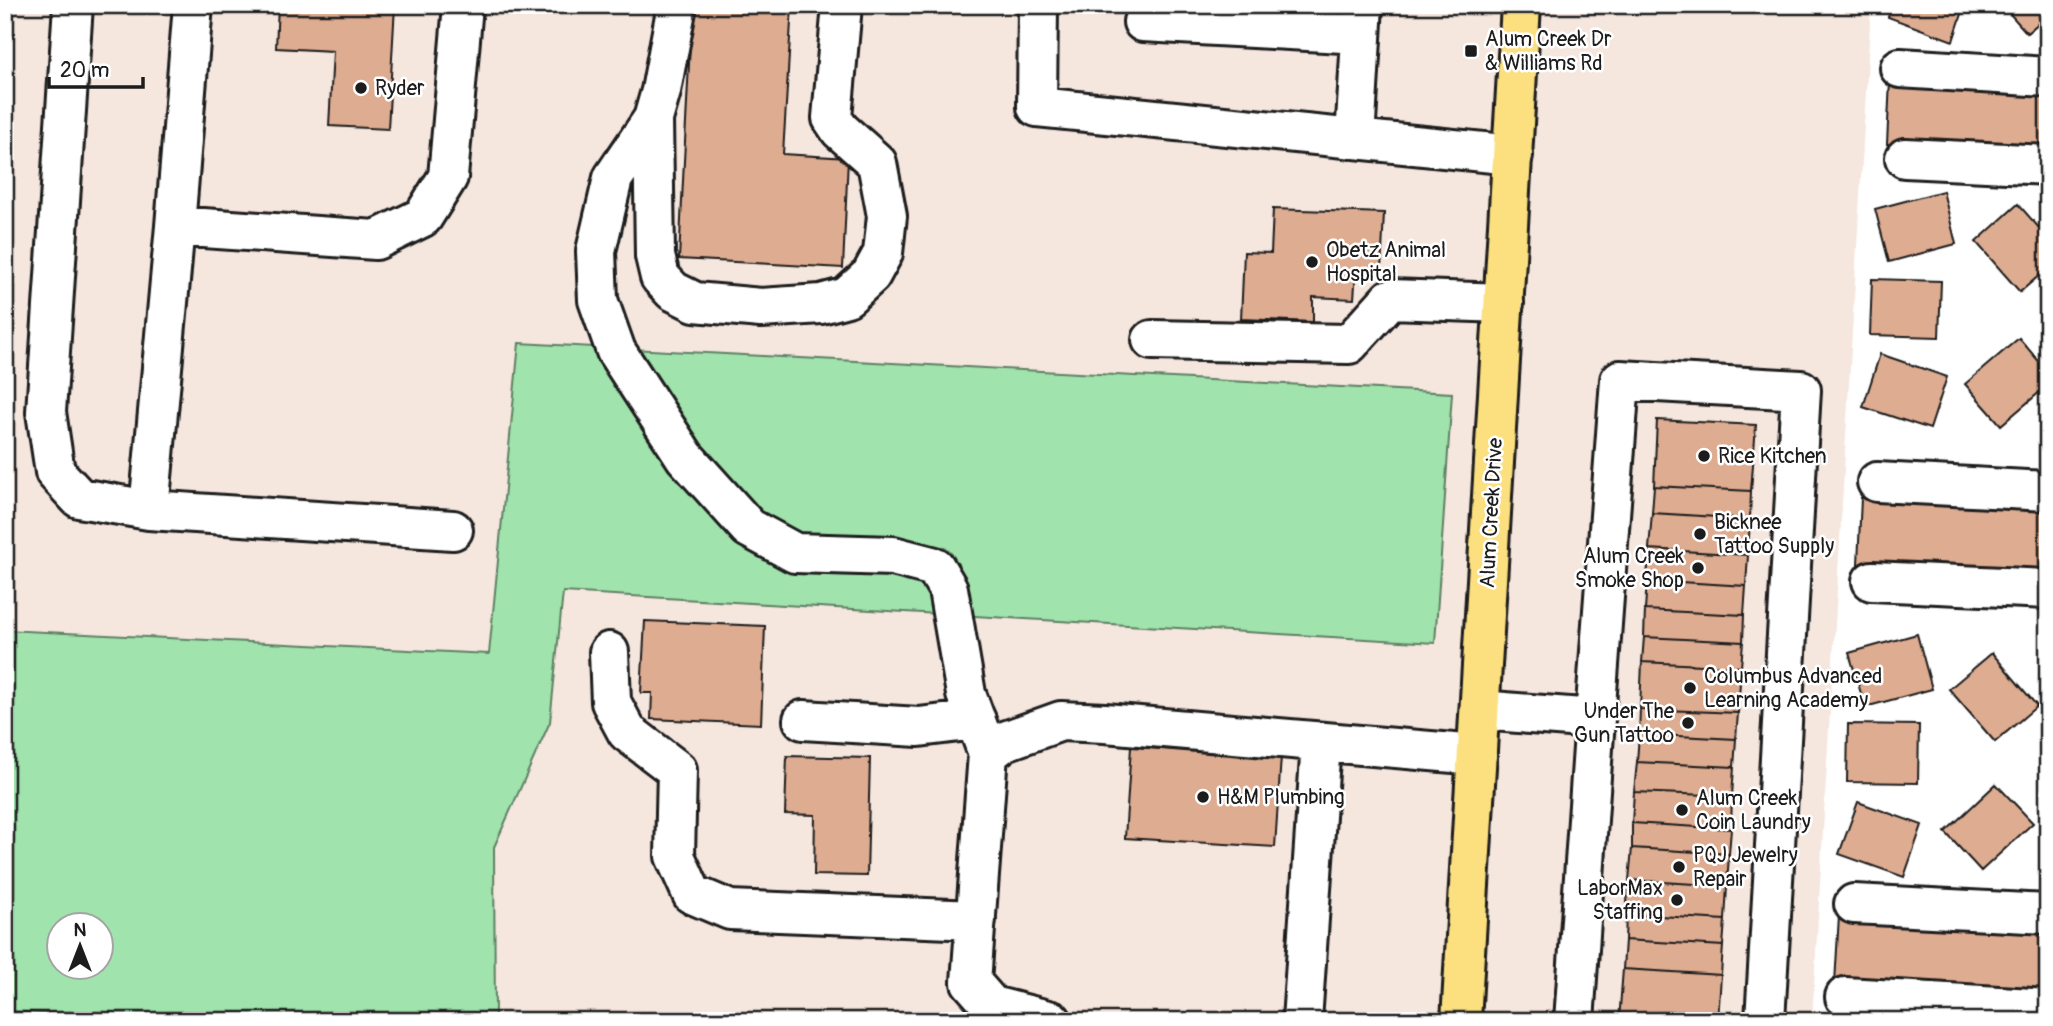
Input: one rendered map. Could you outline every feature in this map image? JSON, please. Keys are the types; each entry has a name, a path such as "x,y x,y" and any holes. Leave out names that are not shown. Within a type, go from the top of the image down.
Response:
{"main road":[{"name":"Alum Creek Drive","path":"1461,1021 1521,5"}],"lane":[{"path":"73,5 47,412 55,472 79,498 149,510 453,530"},
{"path":"149,510 193,5"},
{"path":"175,226 376,240 423,217 448,177 463,5"},
{"path":"677,5 653,119 655,256 660,277 673,291 695,302 761,308 821,304 847,297 871,275 883,253 887,216 877,163 841,130 832,118 842,5"},
{"path":"1038,5 1037,107 1513,155"},
{"path":"1143,22 1244,16 1362,20 1355,139"},
{"path":"1900,68 2048,77"},
{"path":"653,119 613,178 596,251 598,300 616,351 685,457 749,527 796,553 893,556 934,567 948,589 966,694 982,737 976,920 971,982 992,1006 1052,1021"},
{"path":"1905,158 2048,165"},
{"path":"1152,340 1349,344 1390,299 1504,303"},
{"path":"1574,1021 1620,380 1801,390 1765,1021"},
{"path":"1877,482 2048,491"},
{"path":"1872,581 2048,589"},
{"path":"610,652 611,702 627,732 677,770 675,856 692,894 730,909 976,920"},
{"path":"1480,710 1595,719"},
{"path":"803,720 919,727 1005,741 1061,721 1105,723 1477,755"},
{"path":"1302,1021 1321,743"},
{"path":"1854,904 2048,914"},
{"path":"1845,997 2048,1009"}],"shaded area":[{"path":"5,5 1871,5 1812,1021 495,1021 494,847 550,722 563,592 1435,643 1452,394 519,343 489,654 5,630"},
{"path":"5,1011 196,1021 5,1021"}],"green space":[{"path":"519,343 1452,393 1435,643 563,592 550,722 494,847 495,1021 196,1021 5,1011 5,630 489,654"}],"building":[{"name":"Ryder","path":"278,5 395,5 388,129 329,126 333,51 276,48"},
{"path":"692,5 792,5 783,154 848,158 843,268 679,259"},
{"path":"1270,5 1351,5 1344,11"},
{"path":"1892,5 1965,5 1953,41 1888,17"},
{"path":"2002,5 2048,5 2048,15 2027,33"},
{"path":"1890,80 2048,88 2048,152 1887,144"},
{"path":"1943,191 1956,244 1889,262 1875,209"},
{"path":"2018,204 2048,238 2048,268 2020,292 1976,242"},
{"name":"Obetz Animal Hospital","path":"1273,209 1384,213 1381,271 1356,270 1354,299 1313,297 1313,322 1241,319 1244,252 1271,253"},
{"path":"1872,279 1941,281 1939,337 1870,335"},
{"path":"2019,338 2048,372 2048,385 2001,425 1965,384"},
{"path":"1880,354 1947,377 1930,429 1863,407"},
{"name":"Rice Kitchen","path":"1657,420 1756,425 1751,491 1654,486"},
{"path":"1654,486 1751,491 1750,519 1652,513"},
{"path":"1861,498 2048,507 2048,574 1858,564"},
{"name":"Bicknee Tattoo Supply","path":"1652,513 1750,519 1748,555 1649,549"},
{"name":"Alum Creek Smoke Shop","path":"1649,549 1748,555 1746,586 1647,580"},
{"path":"1647,580 1746,586 1744,615 1645,610"},
{"path":"1645,610 1744,615 1743,642 1644,637"},
{"path":"645,621 765,626 761,724 651,719 652,693 641,693"},
{"path":"1917,634 1932,689 1865,707 1849,653"},
{"path":"1644,637 1743,642 1741,667 1642,662"},
{"path":"1992,653 2037,706 1995,742 1949,689"},
{"name":"Columbus Advanced Learning Academy","path":"1642,662 1741,667 1738,713 1640,709"},
{"name":"Under The Gun Tattoo","path":"1640,709 1738,713 1736,739 1639,734"},
{"path":"1848,724 1919,725 1918,783 1847,782"},
{"path":"1639,734 1736,739 1734,767 1637,762"},
{"name":"H&M Plumbing","path":"1131,747 1281,756 1275,847 1125,838"},
{"path":"787,756 870,758 867,876 814,875 815,815 785,814"},
{"path":"1637,762 1734,767 1732,796 1634,792"},
{"path":"1996,784 2033,823 1981,871 1945,832"},
{"name":"Alum Creek Coin Laundry","path":"1634,792 1732,796 1731,829 1632,823"},
{"path":"1858,802 1922,825 1904,877 1839,854"},
{"path":"1632,823 1731,829 1729,854 1632,848"},
{"name":"PQJ Jewelry Repair","path":"1632,848 1729,854 1727,886 1629,880"},
{"name":"LaborMax Staffing","path":"1629,880 1727,886 1725,920 1626,914"},
{"path":"1626,914 1725,920 1723,946 1625,940"},
{"path":"1839,915 2048,927 2048,995 1835,983"},
{"path":"1625,940 1723,946 1721,975 1623,969"},
{"path":"1623,969 1721,975 1718,1021 1619,1021"}],"place":[{"name":"Alum Creek Dr & Williams Rd","path":"1471,51"},
{"name":"Ryder","path":"361,88"},
{"name":"Obetz Animal Hospital","path":"1312,262"},
{"name":"Rice Kitchen","path":"1704,456"},
{"name":"Bicknee Tattoo Supply","path":"1700,534"},
{"name":"Alum Creek Smoke Shop","path":"1698,568"},
{"name":"Columbus Advanced Learning Academy","path":"1690,688"},
{"name":"Under The Gun Tattoo","path":"1688,723"},
{"name":"H&M Plumbing","path":"1203,797"},
{"name":"Alum Creek Coin Laundry","path":"1682,810"},
{"name":"PQJ Jewelry Repair","path":"1679,867"},
{"name":"LaborMax Staffing","path":"1677,900"}]}
